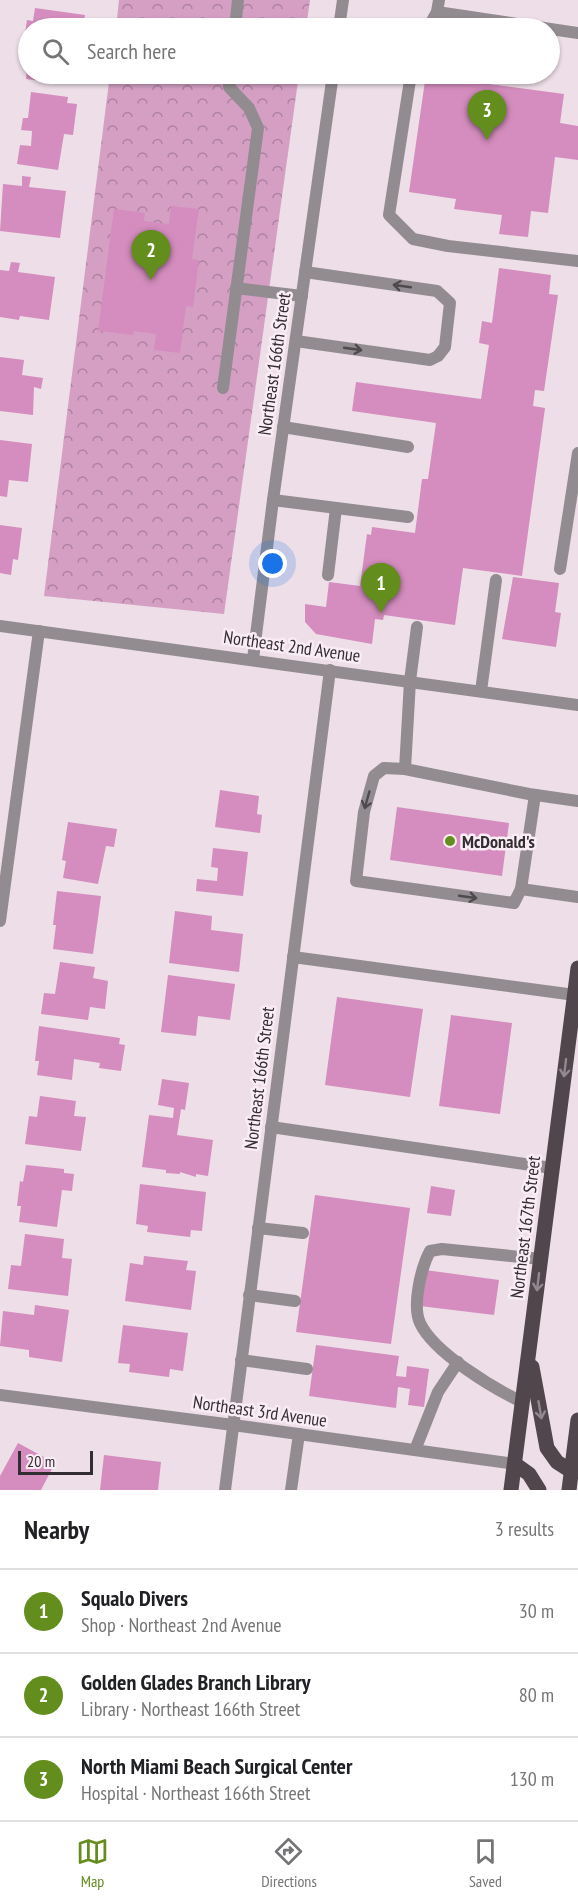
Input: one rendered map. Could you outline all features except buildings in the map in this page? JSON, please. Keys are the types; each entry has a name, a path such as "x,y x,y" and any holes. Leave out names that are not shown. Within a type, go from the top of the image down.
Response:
{"main road":[{"name":"Northeast 167th Street","path":"511,1490 578,968"},
{"path":"529,1352 547,1448 556,1462 575,1471"},
{"path":"569,1490 575,1471 578,1420"},
{"path":"514,1464 529,1474 540,1490"}],"street":[{"path":"236,18 238,0"},
{"path":"340,18 343,0"},
{"path":"438,6 500,18"},
{"path":"560,30 578,33"},
{"path":"223,388 258,128 249,108 229,87 229,84"},
{"name":"Northeast 166th Street","path":"253,659 332,84"},
{"path":"409,84 389,214 413,239 448,246 578,261"},
{"path":"296,340 429,360 438,356 445,347 450,303 437,291 305,272"},
{"path":"237,288 302,296"},
{"path":"283,427 408,447"},
{"path":"560,569 574,507 578,453"},
{"path":"273,500 408,517"},
{"path":"328,575 336,508"},
{"path":"481,691 496,580"},
{"name":"Northeast 2nd Avenue","path":"0,626 578,705"},
{"path":"405,769 410,681 417,627"},
{"path":"0,921 39,631"},
{"name":"Northeast 166th Street","path":"225,1490 330,670"},
{"path":"535,795 521,889 514,903 356,882 364,812 374,776 384,768 405,769 535,795 578,801"},
{"path":"521,889 578,897"},
{"path":"293,957 574,995"},
{"path":"271,1127 552,1168"},
{"path":"258,1228 303,1233"},
{"path":"522,1402 472,1374 425,1333 419,1320 421,1274 430,1251 442,1249 541,1259"},
{"path":"249,1295 295,1301"},
{"path":"241,1360 307,1369"},
{"path":"415,1450 438,1392 458,1362"},
{"name":"Northeast 3rd Avenue","path":"0,1395 514,1464"},
{"path":"291,1490 299,1434"}],"green space":[{"path":"119,0 310,0 307,18 117,18"},
{"path":"109,84 298,84 224,614 44,596"}],"place":[{"name":"North Miami Beach Surgical Center","path":"487,140"},
{"name":"Golden Glades Branch Library","path":"151,280"},
{"name":"Squalo Divers","path":"381,613"},
{"name":"McDonald's","path":"450,841"}]}
